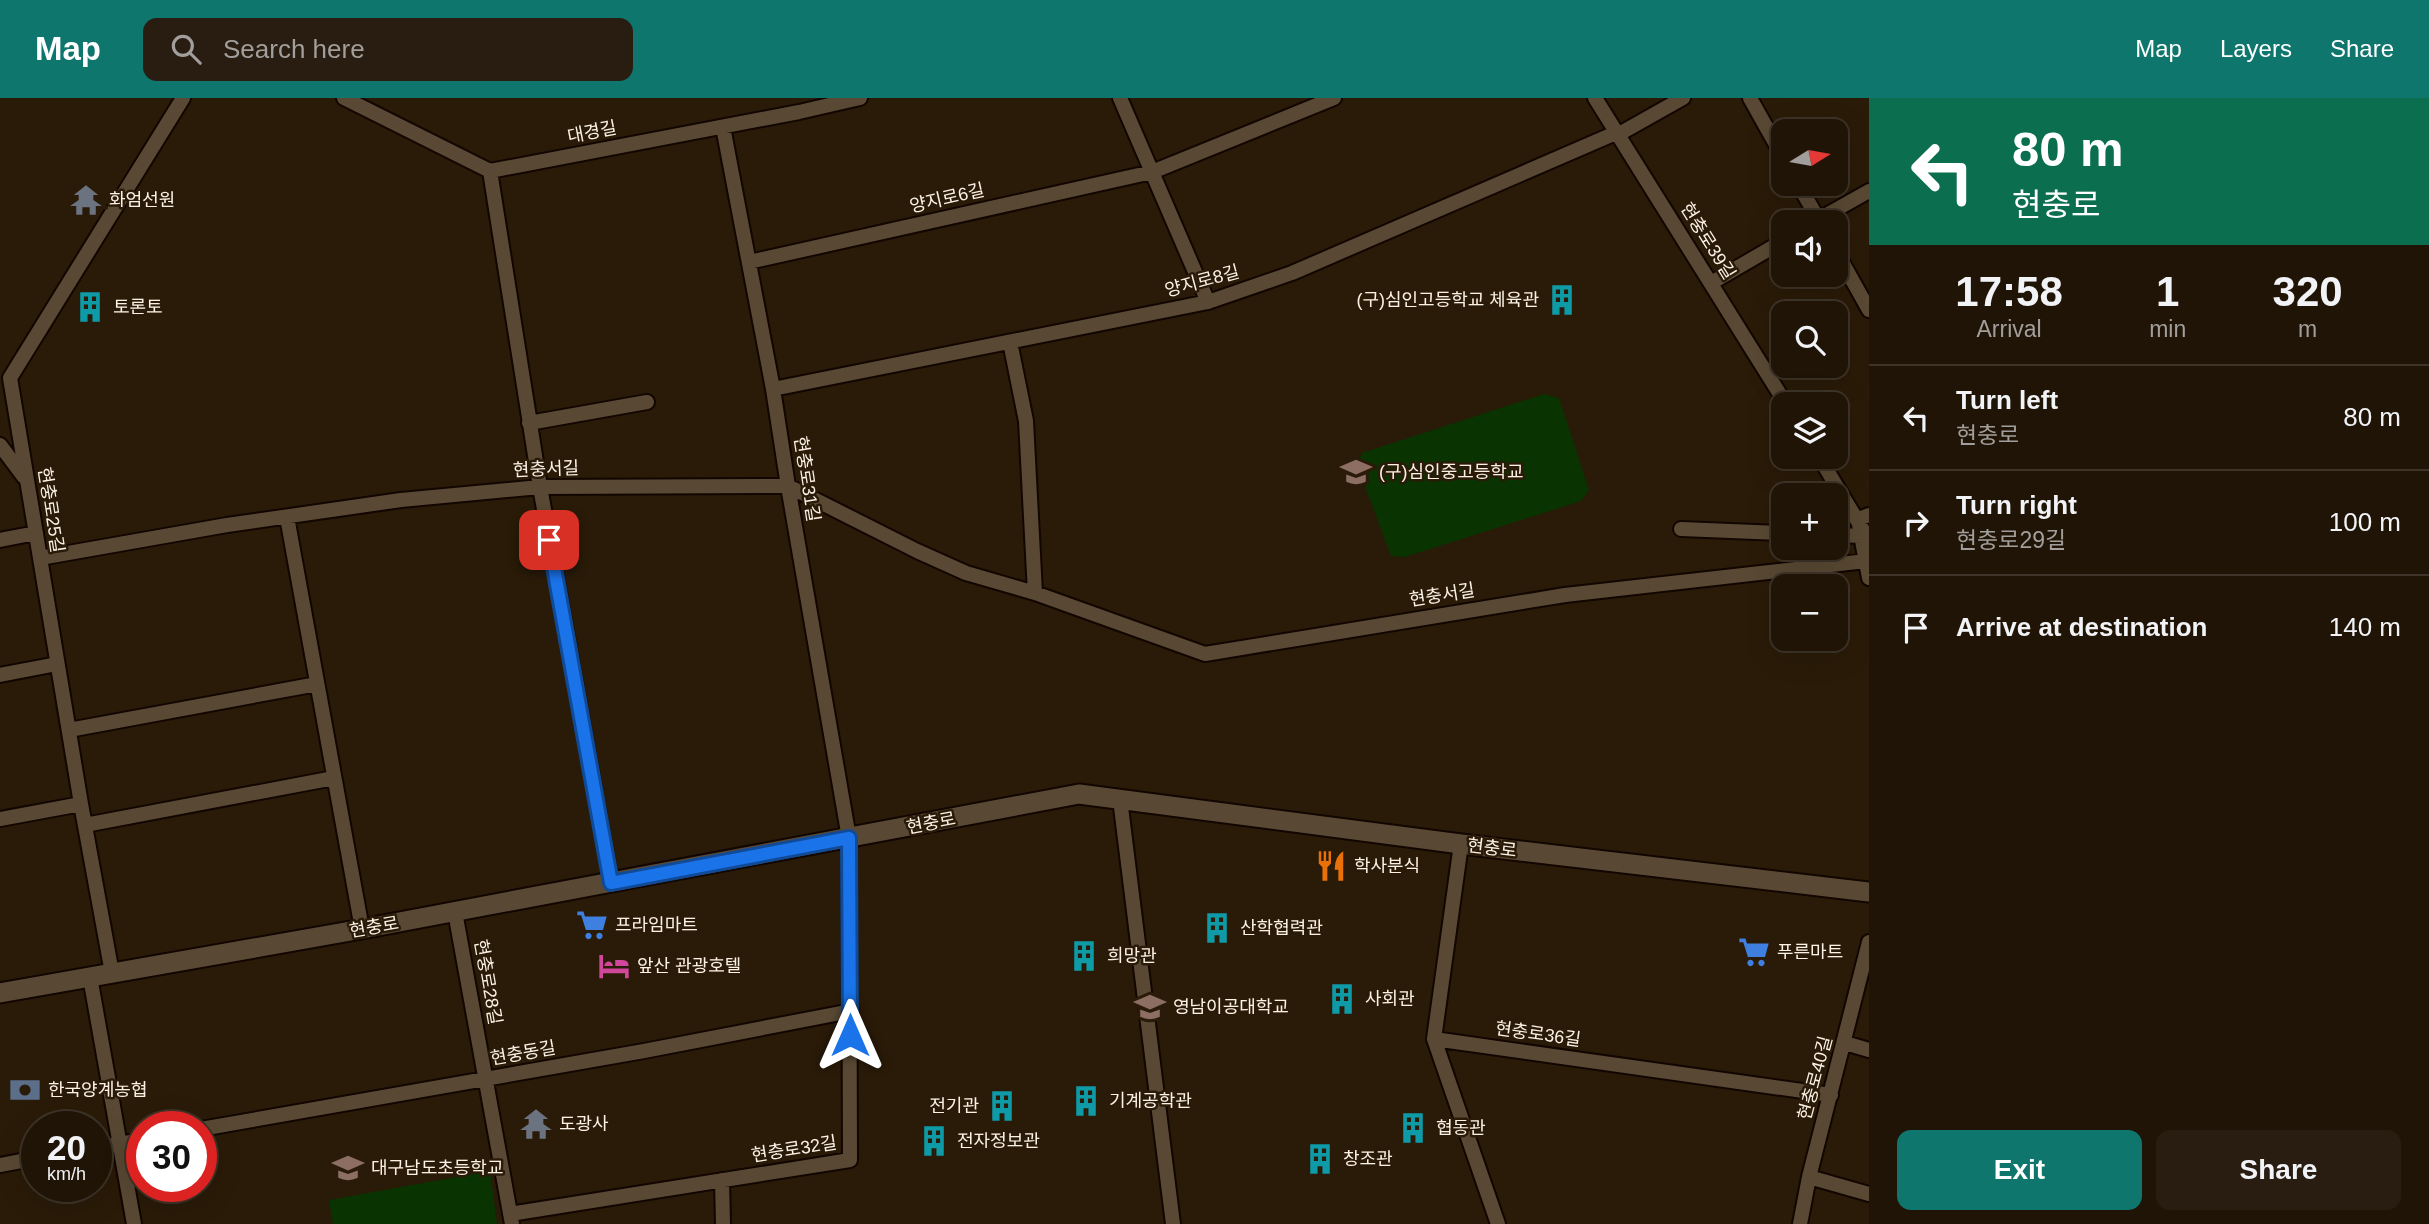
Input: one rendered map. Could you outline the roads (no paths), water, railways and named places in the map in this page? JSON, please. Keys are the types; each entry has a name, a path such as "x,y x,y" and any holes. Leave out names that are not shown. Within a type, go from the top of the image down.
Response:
{"main road":[{"name":"현충로","path":"0,993 455,912 1079,794 1461,844 1869,892"}],"street":[{"name":"현충로25길","path":"113,973 81,804 10,379 183,98"},
{"name":"대경길","path":"490,171 860,98"},
{"path":"1120,98 1208,302"},
{"name":"양지로6길","path":"749,262 1153,172 1334,98"},
{"name":"현충로39길","path":"1595,98 1779,392"},
{"name":"양지로8길","path":"773,389 1208,302 1292,273 1618,133 1683,98"},
{"path":"1750,98 1771,136"},
{"path":"348,99 490,171 529,423 611,883"},
{"name":"현충로31길","path":"723,127 773,389 849,838"},
{"path":"1837,210 1869,191"},
{"path":"1711,283 1771,247"},
{"path":"1848,272 1869,310"},
{"path":"1010,342 1026,421 1035,593"},
{"path":"529,423 648,402"},
{"path":"0,445 27,480"},
{"path":"1828,469 1863,517 1869,578"},
{"name":"현충서길","path":"40,558 401,500 540,487 788,486 966,573 1035,593 1205,654 1565,595 1866,561"},
{"path":"287,517 362,929"},
{"path":"1681,530 1771,533"},
{"path":"0,540 36,533"},
{"path":"0,675 58,664"},
{"path":"69,730 317,684"},
{"path":"85,825 334,778"},
{"path":"1120,799 1173,1224"},
{"path":"0,819 81,804"},
{"name":"현충로32길","path":"511,1219 722,1180 850,1160 849,838"},
{"path":"1461,844 1434,1039 1498,1224"},
{"name":"현충로28길","path":"455,912 511,1219"},
{"name":"현충로40길","path":"1800,1224 1869,942"},
{"path":"90,977 134,1224"},
{"name":"현충동길","path":"217,1126 851,1011"},
{"name":"현충로36길","path":"1434,1039 1831,1096"},
{"path":"1844,1043 1869,1050"},
{"path":"112,1145 126,1143"},
{"path":"0,1165 21,1161"},
{"path":"1810,1177 1869,1194"},
{"path":"722,1180 723,1224"}],"place":[{"name":"화엄선원","path":"86,200"},
{"name":"(구)심인고등학교 체육관","path":"1562,300"},
{"name":"토론토","path":"90,307"},
{"name":"(구)심인중고등학교","path":"1356,472"},
{"name":"학사분식","path":"1331,866"},
{"name":"프라임마트","path":"592,925"},
{"name":"산학협력관","path":"1217,928"},
{"name":"푸른마트","path":"1754,952"},
{"name":"희망관","path":"1084,956"},
{"name":"앞산 관광호텔","path":"614,966"},
{"name":"사회관","path":"1342,999"},
{"name":"영남이공대학교","path":"1150,1007"},
{"name":"한국양계농협","path":"25,1090"},
{"name":"기계공학관","path":"1086,1101"},
{"name":"전기관","path":"1002,1106"},
{"name":"도광사","path":"536,1124"},
{"name":"협동관","path":"1413,1128"},
{"name":"전자정보관","path":"934,1141"},
{"name":"창조관","path":"1320,1159"},
{"name":"대구남도초등학교","path":"348,1168"}]}
